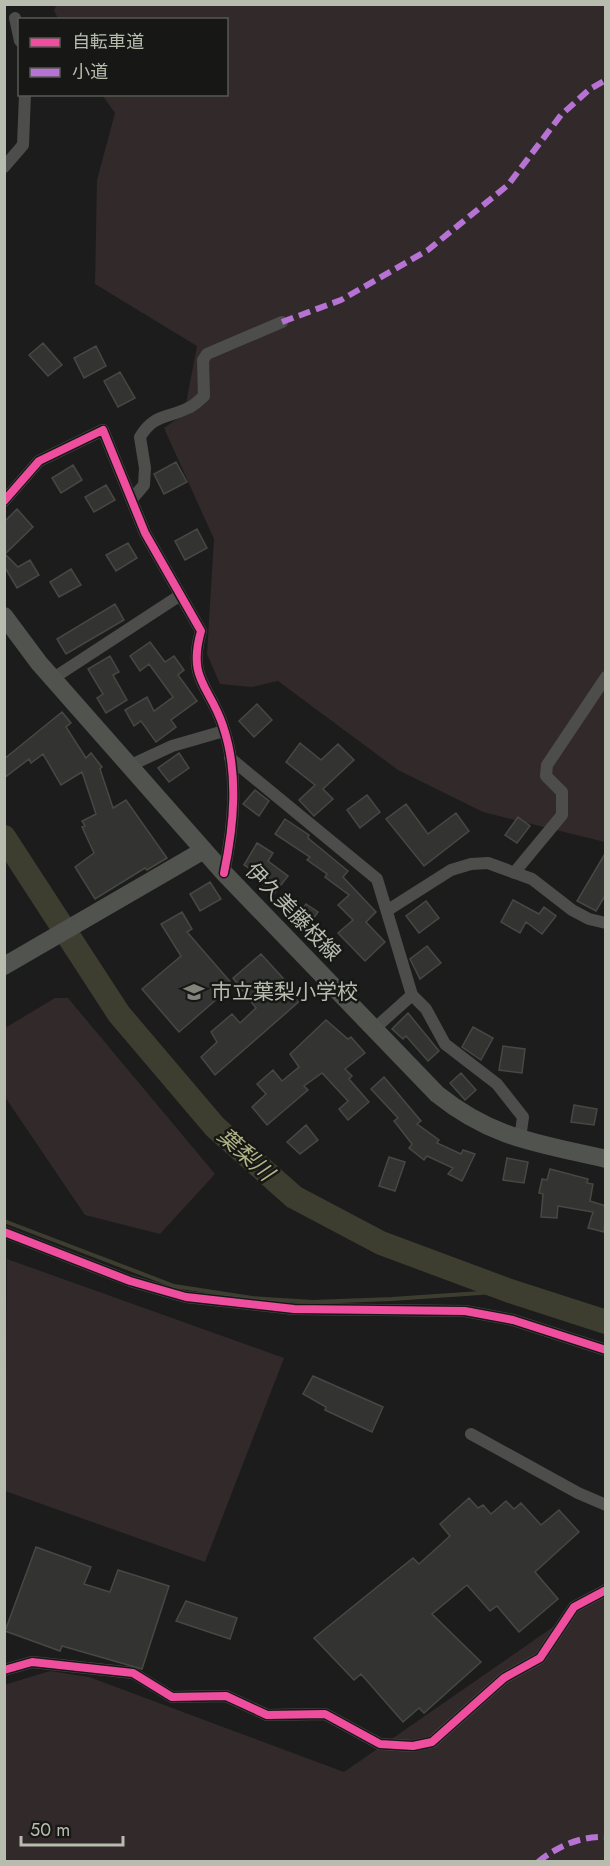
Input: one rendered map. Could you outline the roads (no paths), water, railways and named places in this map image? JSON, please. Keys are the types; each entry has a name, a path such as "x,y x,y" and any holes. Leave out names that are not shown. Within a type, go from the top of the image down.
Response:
{"main road":[{"name":"伊久美藤枝線","path":"4,616 52,679 224,873 437,1094 464,1116 520,1140 606,1159"},
{"path":"4,966 91,918 204,850"}],"street":[{"path":"15,18 18,32"},
{"path":"4,167 23,146 25,96"},
{"path":"132,500 144,485 145,468 140,437 148,423 170,413 189,408 204,396 203,360 207,354 282,322"},
{"path":"4,501 39,461 103,430 145,533 179,596 197,621 201,632 195,650 198,679 224,731 230,758 232,834 224,873"},
{"path":"52,679 179,596"},
{"path":"514,873 562,815 562,792 546,776 547,765 606,677"},
{"path":"129,766 172,746 224,731"},
{"path":"230,758 377,879 412,995 426,1009 445,1044 497,1084 524,1118 520,1140"},
{"path":"388,910 451,870 471,864 488,863 532,879 572,910 589,919 606,923"},
{"path":"374,1029 412,995"},
{"path":"4,1232 129,1281 186,1297 294,1310 465,1311 513,1320 606,1350"},
{"path":"471,1434 578,1493 606,1505"},
{"path":"4,1670 32,1662 133,1673 172,1697 226,1696 267,1715 325,1714 380,1744 413,1746 432,1742 504,1678 540,1658 574,1607 606,1590"}],"waterway":[{"name":"葉梨川","path":"4,837 119,1014 215,1127 294,1197 381,1243 510,1291 606,1322"},
{"path":"4,1221 174,1286 252,1298 313,1302 510,1291"}],"place":[{"name":"市立葉梨小学校","path":"194,992"}]}
